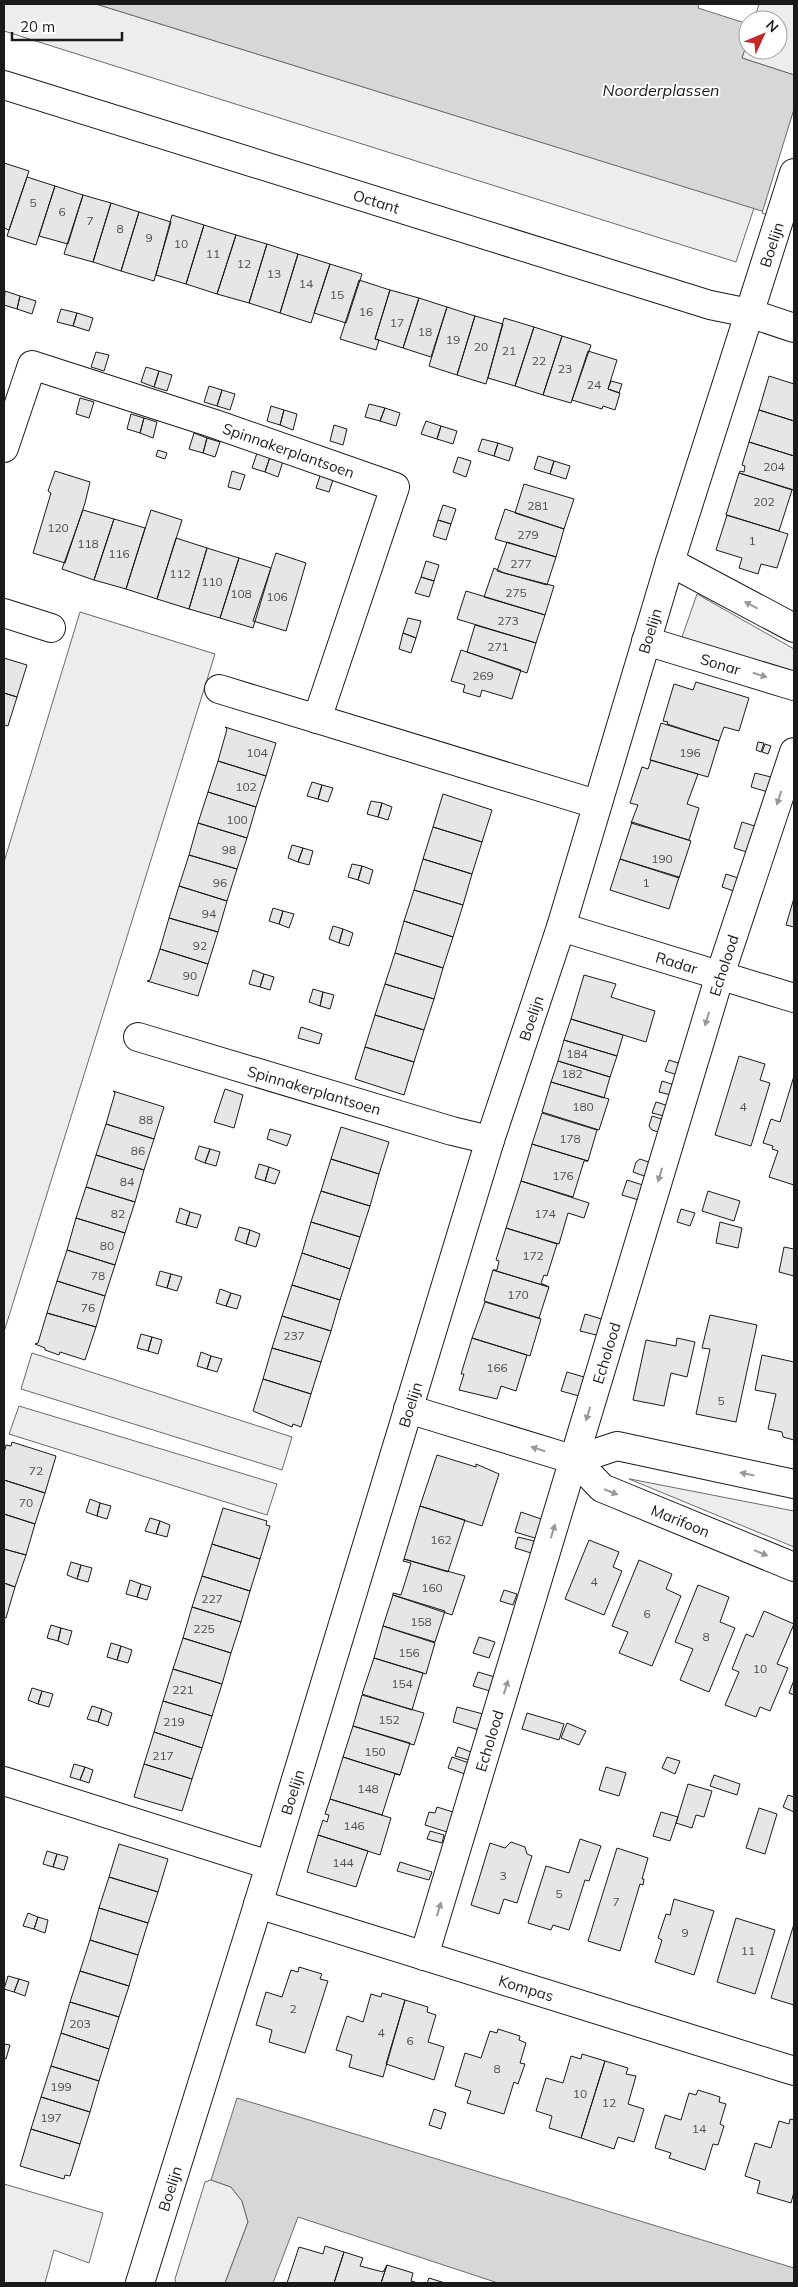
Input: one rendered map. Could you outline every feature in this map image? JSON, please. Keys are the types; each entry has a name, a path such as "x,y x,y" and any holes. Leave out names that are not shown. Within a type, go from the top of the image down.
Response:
{"street":[{"name":"Octant","path":"4,85 710,305 749,313 794,328"},
{"name":"Boelijn","path":"140,2283 258,1904 490,1140 561,927 596,804 670,562 794,173"},
{"name":"Spinnakerplantsoen","path":"4,448 32,365 395,487 317,719"},
{"path":"670,562 794,628"},
{"path":"4,613 51,628"},
{"name":"Sonar","path":"646,641 794,686"},
{"path":"218,689 596,804"},
{"name":"Echolood","path":"424,1956 720,975 794,752"},
{"name":"Radar","path":"561,927 794,998"},
{"name":"Spinnakerplantsoen","path":"138,1037 452,1131 490,1140"},
{"name":"Marifoon","path":"408,1409 575,1460 602,1488 794,1567"},
{"path":"575,1460 617,1446 794,1484"},
{"path":"4,1781 269,1865"},
{"name":"Kompas","path":"258,1904 794,2071"}],"shaded area":[{"path":"4,4 96,4 754,208 736,262 4,31"},
{"path":"759,4 794,4 794,75 748,60 788,60 788,10 757,10"},
{"path":"697,594 794,649 794,675 682,637"},
{"path":"80,612 215,654 4,1332 4,862"},
{"path":"32,1353 292,1437 282,1470 21,1389"},
{"path":"19,1406 277,1484 267,1515 9,1434"},
{"path":"629,1479 794,1511 794,1547"},
{"path":"211,2180 231,2187 242,2201 248,2222 225,2283 176,2283 175,2279 205,2182"},
{"path":"4,2184 103,2213 89,2263 54,2250 45,2283 4,2283"}],"water":[{"name":"Noorderplassen","path":"96,4 699,4 698,8 738,21 738,60 748,60 794,75 794,221"},
{"path":"237,2098 794,2268 794,2283 498,2283 298,2217 273,2283 225,2283 248,2222 242,2201 231,2187 211,2180"}],"pier":[{"path":"794,109 794,223 762,213"}],"building":[{"path":"4,163 29,171 9,230 4,228"},
{"path":"27,177 55,186 36,245 7,236"},
{"path":"55,186 83,195 68,244 39,236"},
{"path":"83,195 111,203 93,262 64,254"},
{"path":"111,203 139,212 121,271 93,262"},
{"path":"139,212 171,222 154,281 121,271"},
{"path":"172,215 204,225 186,284 156,275"},
{"path":"204,225 236,235 217,294 186,284"},
{"path":"236,235 267,244 249,303 217,294"},
{"path":"267,244 298,254 280,313 249,303"},
{"path":"298,254 330,264 311,323 280,313"},
{"path":"330,264 362,274 346,323 314,313"},
{"path":"359,280 390,290 375,339 379,340 376,350 340,339"},
{"path":"390,290 419,298 403,348 375,339"},
{"path":"5,291 20,296 17,309 4,305"},
{"path":"20,296 36,301 32,314 17,309"},
{"path":"419,298 447,307 431,357 403,348"},
{"path":"447,307 475,316 457,375 429,366"},
{"path":"61,309 77,313 73,326 57,322"},
{"path":"77,313 93,318 89,331 73,326"},
{"path":"475,316 503,324 486,384 457,375"},
{"path":"504,318 534,327 515,386 488,378"},
{"path":"534,327 562,336 543,395 515,386"},
{"path":"562,336 591,345 571,403 543,395"},
{"path":"588,351 617,360 608,389 620,393 615,410 603,406 602,409 572,400"},
{"path":"96,352 109,355 104,371 91,367"},
{"path":"146,367 159,371 154,387 141,382"},
{"path":"159,371 172,375 167,391 154,387"},
{"path":"769,376 794,384 794,421 759,410"},
{"path":"611,381 622,384 619,393 608,389"},
{"path":"209,386 222,390 217,406 204,402"},
{"path":"222,390 235,394 230,410 217,406"},
{"path":"80,398 94,402 89,418 76,414"},
{"path":"369,404 385,408 380,421 365,417"},
{"path":"271,406 284,410 280,425 267,421"},
{"path":"385,408 400,413 396,426 380,421"},
{"path":"284,410 297,414 293,430 280,425"},
{"path":"759,410 794,421 794,456 749,442"},
{"path":"131,414 144,418 140,433 127,429"},
{"path":"144,418 157,422 153,438 140,433"},
{"path":"426,421 441,426 437,439 421,434"},
{"path":"334,425 347,429 343,445 330,441"},
{"path":"441,426 457,431 453,444 437,439"},
{"path":"194,433 207,438 203,453 189,449"},
{"path":"207,438 220,442 215,457 203,453"},
{"path":"482,439 498,443 494,456 478,451"},
{"path":"749,442 794,456 794,490 739,473 740,471 744,472 745,466 742,465"},
{"path":"498,443 513,448 509,461 494,456"},
{"path":"158,450 167,453 165,459 156,456"},
{"path":"257,453 270,457 265,472 252,468"},
{"path":"538,456 554,461 550,474 534,469"},
{"path":"270,457 283,461 278,477 265,472"},
{"path":"458,457 471,461 466,477 453,472"},
{"path":"554,461 570,466 566,479 550,474"},
{"path":"55,471 90,482 65,563 33,553 51,493 48,491"},
{"path":"232,471 245,475 240,490 228,487"},
{"path":"321,473 334,477 329,492 316,488"},
{"path":"739,473 792,490 779,531 726,515"},
{"path":"524,484 574,499 564,529 515,513"},
{"path":"443,505 456,509 451,524 438,520"},
{"path":"505,509 564,529 556,557 495,539"},
{"path":"83,510 114,519 94,580 62,569"},
{"path":"151,510 182,520 157,599 126,589"},
{"path":"727,515 788,534 777,568 761,564 758,574 739,568 742,558 716,550"},
{"path":"114,519 145,528 126,589 94,580"},
{"path":"438,520 451,524 446,540 433,536"},
{"path":"176,538 207,548 189,609 157,599"},
{"path":"507,542 556,557 547,585 497,571"},
{"path":"207,548 239,558 220,618 189,609"},
{"path":"276,553 306,563 286,631 253,621"},
{"path":"239,558 271,568 253,628 220,618"},
{"path":"426,561 439,565 434,581 421,577"},
{"path":"494,568 504,573 554,586 545,615 484,597"},
{"path":"421,577 434,581 429,597 415,593"},
{"path":"466,591 545,615 536,643 457,619"},
{"path":"408,618 421,621 416,638 403,633"},
{"path":"475,625 536,643 527,673 467,652"},
{"path":"403,633 416,638 411,653 399,649"},
{"path":"461,650 521,670 512,699 482,690 480,697 463,692 465,685 451,681"},
{"path":"4,658 27,665 17,697 4,693"},
{"path":"696,682 749,698 739,731 724,727 719,741 663,721 674,684 693,690"},
{"path":"4,693 17,697 8,726 4,725"},
{"path":"661,723 719,741 708,777 650,760"},
{"path":"225,727 276,743 266,776 218,761 227,729"},
{"path":"758,742 764,743 761,752 756,750"},
{"path":"765,744 771,746 768,754 762,752"},
{"path":"651,760 698,774 687,804 699,808 689,840 631,823 638,805 630,803 642,767 648,769"},
{"path":"218,761 266,776 256,807 208,792"},
{"path":"755,773 771,777 768,792 751,787"},
{"path":"312,782 322,785 318,799 307,796"},
{"path":"322,785 333,788 328,802 318,799"},
{"path":"208,792 256,807 247,838 198,823"},
{"path":"443,794 492,810 482,842 433,827"},
{"path":"371,801 382,803 378,817 367,814"},
{"path":"382,803 392,807 388,820 378,817"},
{"path":"632,822 691,841 679,878 620,859"},
{"path":"742,822 758,827 750,853 734,848"},
{"path":"198,823 247,838 237,869 189,855"},
{"path":"433,827 482,842 472,874 423,859"},
{"path":"292,845 303,848 298,862 288,858"},
{"path":"303,848 313,851 309,865 298,862"},
{"path":"189,855 237,869 227,901 179,886"},
{"path":"423,859 472,874 463,905 414,890"},
{"path":"620,859 679,877 669,909 610,890"},
{"path":"352,864 362,866 358,880 348,877"},
{"path":"362,866 373,870 369,884 358,880"},
{"path":"726,874 741,879 737,892 722,887"},
{"path":"179,886 227,901 218,932 169,918"},
{"path":"414,890 463,905 453,937 404,921"},
{"path":"794,898 794,927 786,925"},
{"path":"273,908 283,911 279,924 269,921"},
{"path":"283,911 294,914 289,928 279,924"},
{"path":"169,918 218,932 208,964 160,949"},
{"path":"404,921 453,937 443,968 395,953"},
{"path":"333,926 343,929 339,943 329,939"},
{"path":"343,929 353,933 349,946 339,943"},
{"path":"160,949 208,964 198,996 147,981 150,980"},
{"path":"395,953 443,968 434,999 385,984"},
{"path":"253,970 264,974 260,987 249,984"},
{"path":"264,974 274,977 270,990 260,987"},
{"path":"584,975 616,984 611,997 655,1011 646,1042 571,1019"},
{"path":"385,984 434,999 424,1030 375,1015"},
{"path":"313,989 323,992 320,1006 309,1002"},
{"path":"323,992 334,995 330,1009 320,1006"},
{"path":"375,1015 424,1030 414,1062 365,1047"},
{"path":"571,1019 623,1035 617,1056 564,1040"},
{"path":"301,1027 322,1034 319,1044 298,1038"},
{"path":"564,1040 617,1056 610,1077 558,1061"},
{"path":"365,1047 414,1062 404,1095 355,1079"},
{"path":"739,1056 765,1064 760,1080 770,1083 751,1146 715,1135"},
{"path":"669,1060 684,1065 681,1076 665,1071"},
{"path":"558,1061 610,1077 604,1098 551,1082"},
{"path":"794,1076 794,1185 769,1177 778,1151 772,1149 773,1146 763,1143 771,1119 780,1122"},
{"path":"662,1081 678,1086 675,1096 659,1092"},
{"path":"551,1082 609,1099 599,1130 542,1112"},
{"path":"225,1089 243,1095 234,1128 214,1122"},
{"path":"113,1091 164,1107 154,1139 106,1124 115,1093"},
{"path":"656,1102 672,1107 668,1117 652,1113"},
{"path":"542,1113 597,1130 588,1161 532,1144"},
{"path":"652,1116 665,1120 661,1133 652,1130 649,1126"},
{"path":"106,1124 154,1139 144,1170 96,1155"},
{"path":"341,1127 389,1142 379,1174 331,1159"},
{"path":"270,1129 291,1135 287,1146 267,1139"},
{"path":"532,1144 588,1161 584,1161 573,1197 521,1181"},
{"path":"199,1146 210,1149 205,1163 195,1159"},
{"path":"210,1149 220,1152 216,1166 205,1163"},
{"path":"96,1155 144,1170 135,1202 86,1187"},
{"path":"331,1159 379,1174 370,1206 321,1191"},
{"path":"640,1159 651,1163 647,1177 633,1172 636,1162"},
{"path":"259,1164 269,1167 265,1181 255,1178"},
{"path":"269,1167 280,1171 275,1184 265,1181"},
{"path":"627,1180 646,1186 642,1201 622,1195"},
{"path":"521,1181 589,1203 584,1218 568,1213 559,1244 506,1228"},
{"path":"86,1187 135,1202 125,1233 76,1218"},
{"path":"321,1191 370,1206 360,1237 311,1222"},
{"path":"708,1191 740,1201 734,1221 702,1211"},
{"path":"180,1208 190,1212 186,1225 176,1222"},
{"path":"681,1209 695,1213 690,1226 677,1222"},
{"path":"190,1212 201,1215 197,1228 186,1225"},
{"path":"76,1218 125,1233 115,1265 67,1250"},
{"path":"311,1222 360,1237 350,1269 302,1253"},
{"path":"720,1222 742,1228 738,1248 716,1243"},
{"path":"239,1227 250,1230 246,1244 235,1240"},
{"path":"506,1228 557,1244 547,1276 544,1275 541,1283 549,1287 493,1270 497,1270 499,1261 496,1260"},
{"path":"250,1230 260,1234 256,1247 246,1244"},
{"path":"784,1247 794,1249 794,1276 779,1272"},
{"path":"67,1250 115,1265 105,1296 57,1281"},
{"path":"302,1253 350,1269 340,1300 292,1285"},
{"path":"493,1270 549,1287 539,1318 484,1301"},
{"path":"160,1271 171,1274 167,1288 156,1285"},
{"path":"171,1274 182,1277 177,1291 167,1288"},
{"path":"57,1281 105,1296 96,1327 47,1313"},
{"path":"292,1285 340,1300 331,1331 282,1316"},
{"path":"220,1289 231,1293 226,1306 216,1303"},
{"path":"231,1293 241,1296 237,1309 226,1306"},
{"path":"485,1302 541,1319 530,1356 472,1338"},
{"path":"47,1313 96,1327 85,1360 60,1352 59,1355 35,1344 38,1343"},
{"path":"585,1314 605,1320 600,1336 580,1331"},
{"path":"710,1315 757,1325 736,1422 696,1414 710,1349 702,1348"},
{"path":"282,1316 331,1331 321,1362 272,1348"},
{"path":"141,1334 152,1337 148,1351 137,1348"},
{"path":"152,1337 162,1340 158,1354 148,1351"},
{"path":"472,1338 527,1355 516,1391 501,1386 497,1399 459,1390 464,1374 461,1374"},
{"path":"677,1338 695,1342 687,1377 671,1373 664,1406 633,1400 646,1340 676,1346"},
{"path":"272,1348 321,1362 311,1394 263,1379"},
{"path":"201,1352 211,1356 207,1369 197,1366"},
{"path":"762,1355 794,1362 794,1440 783,1437 782,1432 768,1429 776,1394 755,1390"},
{"path":"211,1356 222,1359 217,1372 207,1369"},
{"path":"567,1372 584,1377 579,1396 561,1391"},
{"path":"263,1379 311,1394 301,1427 293,1424 292,1427 253,1411"},
{"path":"12,1442 56,1456 45,1493 4,1480 4,1453 6,1445 11,1446"},
{"path":"437,1455 476,1467 476,1464 499,1474 482,1526 420,1506"},
{"path":"4,1480 45,1493 35,1524 4,1514"},
{"path":"90,1499 100,1503 97,1516 86,1512"},
{"path":"100,1503 111,1506 107,1519 97,1516"},
{"path":"420,1506 465,1520 448,1572 404,1559"},
{"path":"223,1508 267,1521 266,1525 270,1526 260,1559 212,1544"},
{"path":"521,1512 544,1520 538,1539 515,1532"},
{"path":"4,1514 35,1524 26,1555 4,1549"},
{"path":"150,1518 160,1521 156,1534 145,1531"},
{"path":"160,1521 170,1525 167,1537 156,1534"},
{"path":"518,1537 534,1541 531,1553 515,1548"},
{"path":"589,1540 619,1552 613,1567 622,1571 604,1615 565,1599"},
{"path":"212,1544 260,1559 250,1591 202,1576"},
{"path":"4,1549 26,1555 15,1587 4,1583"},
{"path":"404,1559 465,1576 452,1615 393,1595 393,1593 401,1595 411,1563 403,1561"},
{"path":"639,1560 672,1574 666,1589 681,1596 652,1666 619,1653 628,1632 612,1626"},
{"path":"71,1562 81,1565 77,1579 67,1575"},
{"path":"81,1565 92,1568 88,1582 77,1579"},
{"path":"202,1576 250,1591 241,1622 192,1607"},
{"path":"130,1580 141,1584 137,1597 126,1594"},
{"path":"4,1583 15,1587 6,1618 4,1617"},
{"path":"141,1584 151,1587 147,1600 137,1597"},
{"path":"698,1585 729,1597 720,1622 735,1628 709,1692 680,1680 693,1649 675,1642"},
{"path":"504,1590 517,1594 513,1605 500,1601"},
{"path":"393,1595 445,1611 435,1642 383,1626"},
{"path":"192,1607 241,1622 231,1653 183,1638"},
{"path":"764,1611 794,1624 777,1664 788,1668 770,1711 760,1707 756,1717 725,1705 739,1672 732,1669 746,1634 753,1637"},
{"path":"51,1625 61,1628 58,1641 47,1638"},
{"path":"383,1626 435,1643 426,1674 374,1658"},
{"path":"61,1628 72,1631 68,1645 58,1641"},
{"path":"479,1637 495,1642 489,1658 473,1653"},
{"path":"183,1638 231,1653 222,1684 173,1669"},
{"path":"111,1643 121,1646 117,1660 107,1657"},
{"path":"121,1646 132,1650 128,1663 117,1660"},
{"path":"374,1658 423,1673 412,1710 362,1694"},
{"path":"173,1669 222,1684 212,1716 163,1701"},
{"path":"478,1672 495,1677 490,1691 473,1686"},
{"path":"794,1680 794,1695 789,1693"},
{"path":"32,1688 42,1691 38,1704 28,1700"},
{"path":"42,1691 53,1694 49,1707 38,1704"},
{"path":"362,1695 424,1713 414,1745 353,1726"},
{"path":"163,1701 212,1716 202,1748 154,1732"},
{"path":"92,1706 102,1709 98,1722 87,1719"},
{"path":"457,1707 483,1714 479,1730 453,1722"},
{"path":"102,1709 112,1713 108,1726 98,1722"},
{"path":"527,1713 564,1724 559,1740 522,1729"},
{"path":"567,1723 586,1731 579,1745 561,1738"},
{"path":"353,1726 410,1743 400,1775 343,1757"},
{"path":"154,1732 202,1748 192,1779 144,1764"},
{"path":"458,1747 471,1752 469,1760 455,1756"},
{"path":"343,1757 400,1775 395,1774 382,1815 330,1799"},
{"path":"452,1757 469,1763 465,1774 448,1768"},
{"path":"667,1757 680,1761 675,1774 662,1768"},
{"path":"74,1764 85,1767 80,1780 70,1777"},
{"path":"144,1764 192,1779 182,1811 134,1797"},
{"path":"85,1767 93,1770 89,1783 80,1780"},
{"path":"606,1767 626,1773 619,1796 599,1790"},
{"path":"714,1775 740,1784 737,1795 710,1786"},
{"path":"688,1784 712,1791 704,1817 696,1815 692,1828 676,1823"},
{"path":"788,1795 794,1797 794,1812 783,1807"},
{"path":"330,1799 391,1818 380,1855 318,1835 323,1820 327,1822 329,1815 325,1814"},
{"path":"437,1807 453,1812 447,1832 425,1825 429,1812 435,1813"},
{"path":"759,1808 777,1814 765,1854 746,1848"},
{"path":"661,1812 678,1817 670,1841 653,1836"},
{"path":"430,1831 444,1835 442,1843 427,1839"},
{"path":"318,1835 368,1851 356,1887 307,1872"},
{"path":"580,1839 601,1846 589,1881 585,1880 569,1930 553,1925 551,1930 528,1923 546,1866 569,1873"},
{"path":"511,1842 525,1847 527,1854 532,1856 517,1903 504,1899 499,1914 471,1905 490,1843 505,1848"},
{"path":"119,1844 168,1859 158,1892 109,1877"},
{"path":"617,1848 648,1858 642,1879 644,1879 643,1885 640,1884 620,1951 588,1941"},
{"path":"47,1851 57,1854 53,1867 43,1864"},
{"path":"57,1854 68,1857 64,1870 53,1867"},
{"path":"400,1862 432,1872 429,1880 397,1871"},
{"path":"109,1877 158,1892 148,1923 99,1908"},
{"path":"674,1899 714,1911 694,1975 655,1962 662,1940 658,1938 666,1914 670,1915"},
{"path":"99,1908 148,1923 138,1955 90,1940"},
{"path":"28,1913 38,1917 34,1929 23,1926"},
{"path":"38,1917 48,1920 45,1933 34,1929"},
{"path":"736,1918 775,1930 755,1994 717,1982"},
{"path":"794,1924 794,2005 771,1998"},
{"path":"90,1940 138,1955 129,1986 80,1971"},
{"path":"299,1967 322,1974 320,1979 328,1981 305,2053 269,2042 272,2030 256,2025 266,1992 282,1997 291,1970 298,1972"},
{"path":"80,1971 129,1986 119,2017 70,2002"},
{"path":"8,1976 19,1979 14,1992 4,1989"},
{"path":"19,1979 29,1982 25,1996 14,1992"},
{"path":"382,1993 405,2000 383,2077 349,2067 352,2055 336,2050 347,2016 363,2022 371,1994 381,1997"},
{"path":"405,2000 428,2007 427,2012 436,2015 428,2042 444,2047 434,2080 386,2064"},
{"path":"70,2002 119,2017 109,2049 61,2033"},
{"path":"498,2029 520,2036 519,2040 526,2043 520,2063 525,2064 518,2084 514,2082 504,2114 467,2103 471,2091 455,2086 465,2053 481,2058 490,2031 497,2033"},
{"path":"61,2033 109,2049 99,2081 51,2066"},
{"path":"4,2044 10,2045 6,2059 4,2058"},
{"path":"582,2054 605,2061 581,2138 549,2128 552,2116 536,2111 546,2078 563,2083 571,2056 581,2059"},
{"path":"605,2061 628,2068 626,2074 636,2076 628,2104 644,2109 634,2142 618,2137 614,2149 581,2138"},
{"path":"51,2066 99,2081 90,2112 41,2097"},
{"path":"698,2090 720,2097 719,2102 726,2104 720,2124 724,2126 718,2145 713,2144 705,2170 669,2158 671,2153 655,2148 665,2115 681,2120 689,2093 696,2095"},
{"path":"41,2097 90,2112 80,2144 31,2129"},
{"path":"434,2109 446,2113 441,2129 429,2125"},
{"path":"790,2119 794,2120 794,2192 791,2203 757,2193 760,2181 745,2176 755,2143 771,2148 779,2121 789,2124"},
{"path":"31,2129 80,2144 70,2176 65,2175 64,2179 20,2166"},
{"path":"325,2246 344,2252 334,2283 287,2283 299,2247 323,2254"},
{"path":"344,2252 363,2258 360,2266 383,2272 387,2265 381,2283 334,2283"},
{"path":"387,2265 413,2273 411,2281 418,2283 381,2283"},
{"path":"429,2278 445,2283 427,2283"}]}
